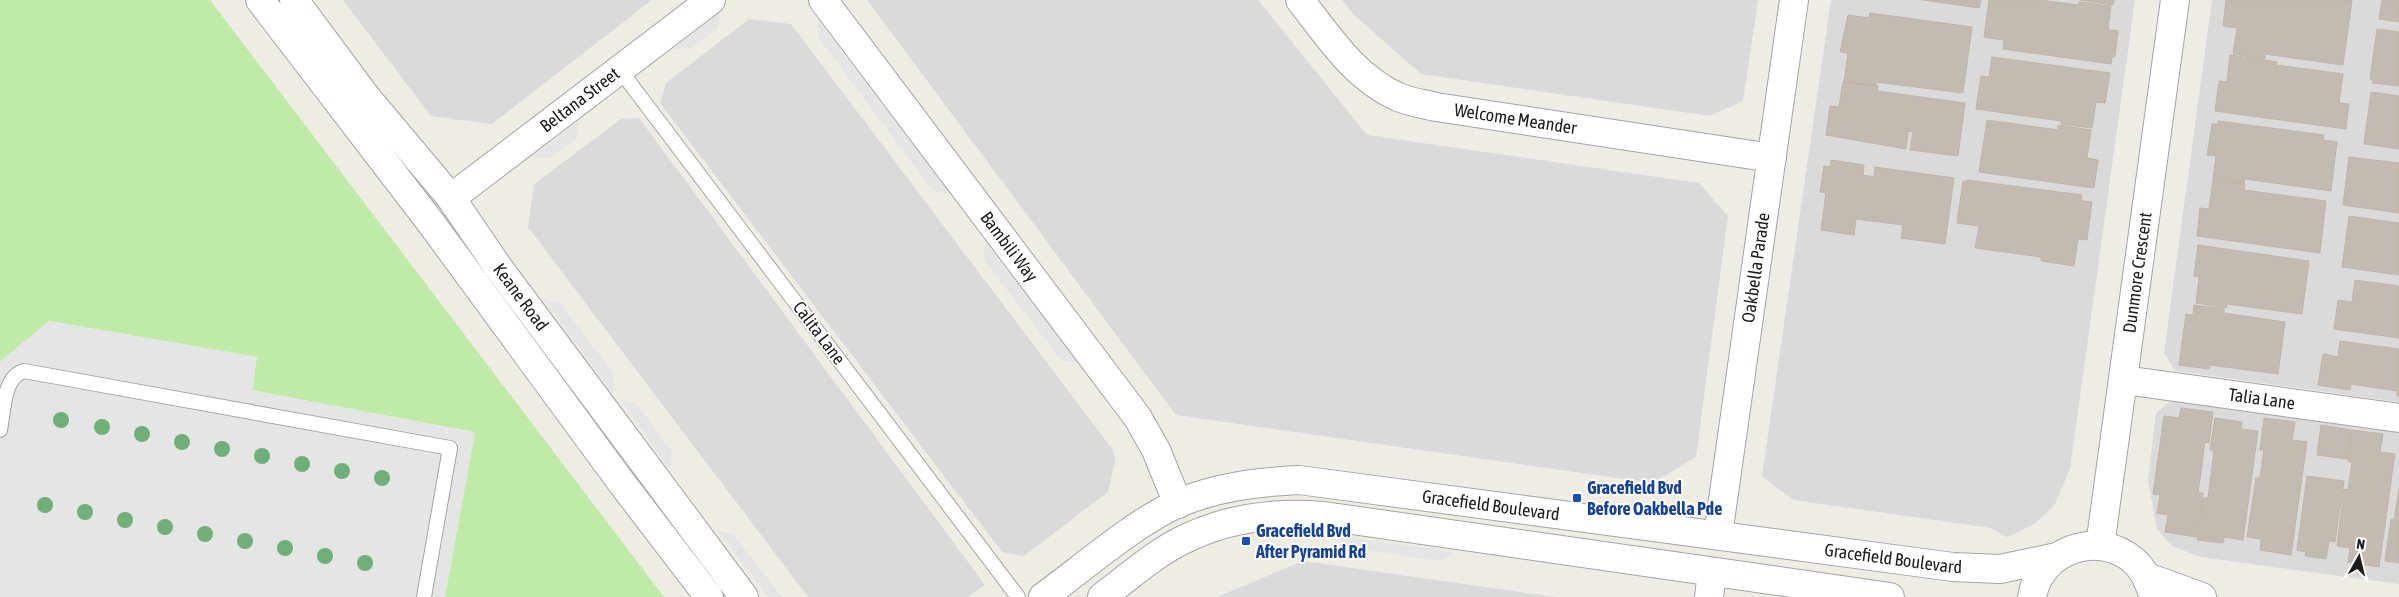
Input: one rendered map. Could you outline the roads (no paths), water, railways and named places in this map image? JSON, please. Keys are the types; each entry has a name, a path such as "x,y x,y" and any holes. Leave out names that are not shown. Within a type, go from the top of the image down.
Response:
{"street":[{"name":"Keane Road","path":"260,0 431,223 620,482 709,597"},
{"name":"Keane Road","path":"294,0 367,98 451,198 498,267 744,597"},
{"name":"Beltana Street","path":"451,198 710,0"},
{"name":"Bambili Way","path":"823,0 1138,418 1156,450 1178,504"},
{"name":"Welcome Meander","path":"1300,0 1348,62 1371,82 1399,98 1436,107 1772,158"},
{"name":"Oakbella Parade","path":"1718,535 1794,0"},
{"name":"Dunmore Crescent","path":"2100,546 2175,0"},
{"name":"Talia Lane","path":"2124,380 2399,418"},
{"name":"Gracefield Boulevard","path":"1044,597 1150,518 1178,504 1242,484 1299,480 1953,567 2000,570 2057,557"},
{"name":"Gracefield Boulevard","path":"1102,597 1163,552 1186,538 1232,522 1278,514 1324,516 1711,585 1890,597"},
{"path":"2032,597 2034,587 2043,570 2057,557 2085,545 2100,546 2119,551 2135,561 2150,587 2202,597"},
{"path":"1890,597 1896,560"}],"lane":[{"name":"Calita Lane","path":"620,70 1018,597"},
{"path":"0,430 10,380 16,373 24,371 450,448 424,597"}],"place":[{"name":"Gracefield Bvd Before Oakbella Pde","path":"1577,498"},
{"name":"Gracefield Bvd After Pyramid Rd","path":"1246,541"}]}
